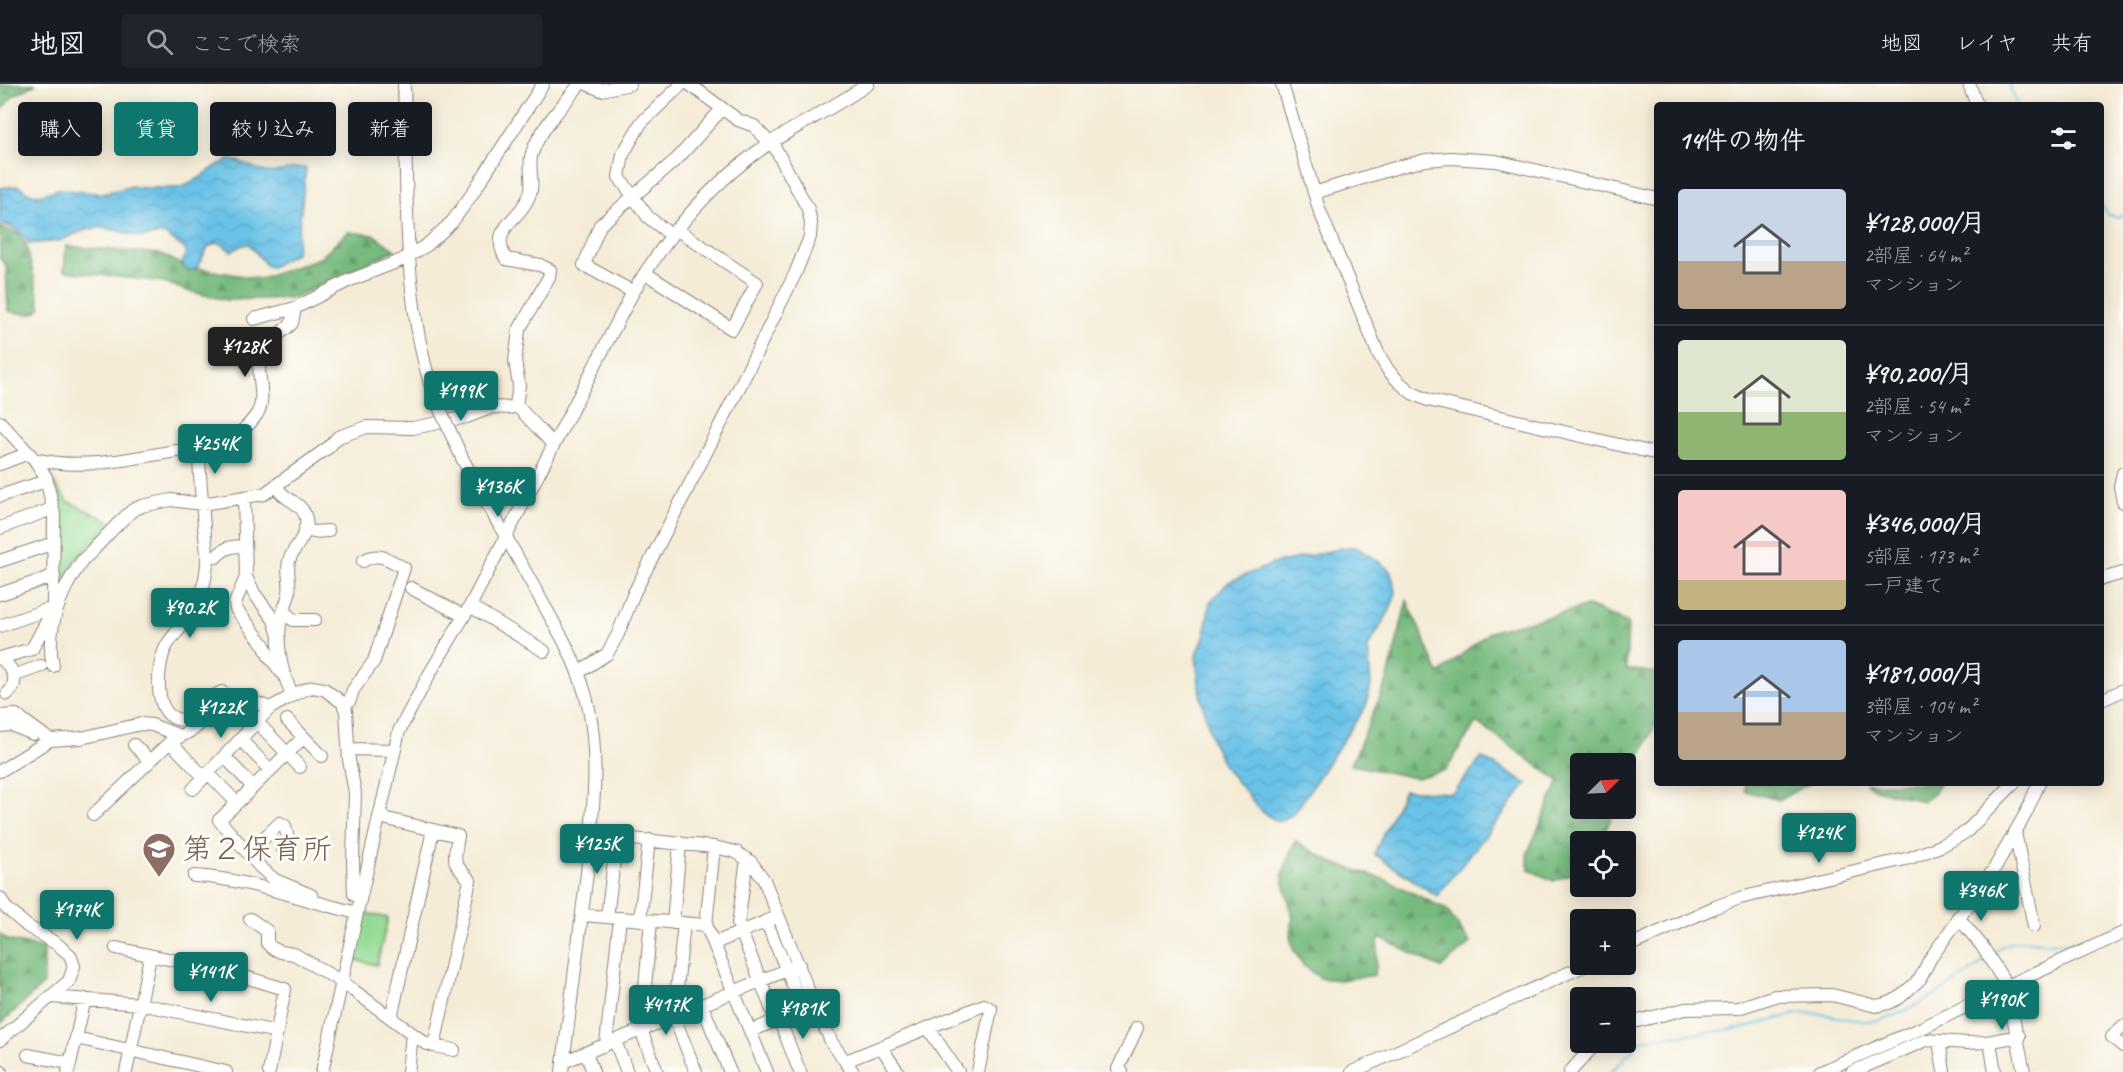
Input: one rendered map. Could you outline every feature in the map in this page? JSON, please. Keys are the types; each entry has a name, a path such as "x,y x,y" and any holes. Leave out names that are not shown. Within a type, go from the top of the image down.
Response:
{"street":[{"path":"404,84 410,255 422,356 434,396 463,460 564,641 579,672 589,709 593,739 591,835 563,1067"},
{"path":"254,319 295,308 330,289 410,255 427,245 452,222 543,84"},
{"path":"516,405 519,385 515,361 519,330 549,278 550,270 540,265 506,259 500,247 501,233 523,208 531,190 531,154 547,126 580,84"},
{"path":"587,84 601,90 630,84"},
{"path":"645,273 732,329 757,283 648,217 619,177 623,154 642,123 682,84"},
{"path":"579,672 607,654 618,634 633,593 742,381 795,274 810,237 811,223 808,209 772,142 754,126 722,110 689,84"},
{"path":"322,1072 399,731 467,611 633,292 673,232 724,180 772,142 868,84"},
{"path":"1282,84 1319,209 1378,353 1388,370 1399,382 1412,393 1449,406 1654,453"},
{"path":"1969,84 1976,102"},
{"path":"633,292 584,265 600,225 678,158 722,110"},
{"path":"1314,193 1398,167 1426,160 1451,158 1496,161 1654,198"},
{"path":"0,464 31,456 62,464 108,464 210,448 231,439 246,427 259,411 261,402 259,358 270,341 292,323 295,308"},
{"path":"516,405 553,444"},
{"path":"13,676 47,666 52,626 57,608 81,562 132,510 171,500 202,504 264,494 277,487 338,438 353,431 368,428 413,428 467,417 493,407 503,409 516,405"},
{"path":"2,427 44,472 52,510 53,602"},
{"path":"198,449 207,564 194,611 167,645 162,659 160,700 169,714 176,719 186,719 195,717 204,711 217,694 222,692 227,699"},
{"path":"2123,472 2120,487 2123,502"},
{"path":"0,496 46,481"},
{"path":"277,487 286,499 300,506 305,514 305,528 300,544 288,565 289,593 281,617 280,636 283,675"},
{"path":"244,498 246,577 254,594 274,620 280,636"},
{"path":"0,528 52,510"},
{"path":"305,528 313,532 328,531"},
{"path":"0,561 54,543"},
{"path":"216,557 223,549 245,546"},
{"path":"345,707 353,690 374,661 404,568 383,556 372,556 363,561"},
{"path":"2104,578 2123,573"},
{"path":"0,594 54,576"},
{"path":"246,577 235,603 236,609 258,637 293,695"},
{"path":"411,588 467,611 544,651"},
{"path":"0,626 46,610 48,618 32,649 0,658"},
{"path":"280,636 291,611 293,620 315,620"},
{"path":"0,658 11,668 15,682 12,690 7,694"},
{"path":"193,789 270,708 312,687 324,689 334,695 345,707 348,749 355,793 354,894 360,899"},
{"path":"2104,698 2123,690"},
{"path":"93,815 150,761 175,739 194,729 220,703 227,699 243,698 270,708"},
{"path":"0,716 16,715 47,738"},
{"path":"287,720 322,756"},
{"path":"257,722 300,767"},
{"path":"0,726 11,725 47,738 81,738 141,724 152,725 175,739 201,774 209,774 237,803"},
{"path":"0,771 47,738"},
{"path":"303,738 219,820 275,880 311,895 313,902"},
{"path":"241,740 270,770"},
{"path":"134,745 150,761"},
{"path":"348,749 395,750"},
{"path":"225,757 253,787"},
{"path":"1636,943 1740,898 1910,858 1943,845 1966,832 2011,786"},
{"path":"1636,1021 1685,1009 1738,1008 1775,996 1832,995 1876,1006 1899,998 1920,979 1930,959 1958,917 1994,869 2038,786"},
{"path":"379,817 458,836 454,859 456,867 470,880 434,1046"},
{"path":"248,853 280,823 285,826 289,843 283,849"},
{"path":"391,1018 433,830"},
{"path":"2015,832 2034,926"},
{"path":"591,835 714,847 736,852 747,859 764,880 779,916 793,968 808,1006 850,1067 881,1047 984,1005 990,1010 978,1072"},
{"path":"616,837 610,1043 627,1072"},
{"path":"649,840 641,1030 657,1072"},
{"path":"680,843 674,1017 696,1072"},
{"path":"714,847 706,925 767,1072"},
{"path":"747,859 738,924 800,1072"},
{"path":"194,876 209,876 357,913"},
{"path":"0,898 5,907 27,926 57,944 70,955 74,966 69,981 0,1040"},
{"path":"582,915 706,925"},
{"path":"715,943 779,916"},
{"path":"1958,917 1984,949 2007,986 2019,1036 2024,1072"},
{"path":"250,919 267,931 267,943 272,948 294,954 342,982 425,1043 454,1050"},
{"path":"766,921 793,968"},
{"path":"1820,1072 1922,1028 2123,933"},
{"path":"116,948 225,971 285,989 269,1072"},
{"path":"126,1072 150,957"},
{"path":"563,1067 586,1053 793,968"},
{"path":"1352,1072 1570,972"},
{"path":"51,997 140,1004 277,1032"},
{"path":"28,1055 69,1068 85,999"},
{"path":"702,1005 730,1072"},
{"path":"751,1031 808,1006"},
{"path":"2123,1026 2112,1037 2123,1046"},
{"path":"928,1028 958,1072"},
{"path":"1122,1072 1118,1069 1137,1028"},
{"path":"408,1072 412,1034"},
{"path":"1852,1072 1926,1040 1990,1042 2019,1036"},
{"path":"76,1038 131,1051 179,1067 226,1072"},
{"path":"1939,1041 1944,1072"},
{"path":"1990,1042 1995,1072"},
{"path":"881,1047 898,1072"},
{"path":"586,1053 593,1072"},
{"path":"1570,1072 1587,1053"}],"green space":[{"path":"0,84 36,84 13,96 0,111"},
{"path":"0,227 18,234 26,244 41,307 34,313 8,311 6,265 0,259"},
{"path":"348,232 374,235 395,250 293,298 226,300 184,290 165,282 64,271 66,246 161,254 185,266 260,279 320,258"},
{"path":"51,479 67,501 111,522 76,560 57,599"},
{"path":"1407,600 1439,674 1489,632 1588,606 1628,623 1626,669 1654,673 1654,727 1636,766 1636,753 1570,753 1570,819 1611,819 1605,831 1570,831 1570,874 1554,881 1529,870 1527,854 1559,781 1476,722 1446,770 1416,778 1351,765 1388,678"},
{"path":"1745,786 1805,786 1779,800 1745,791"},
{"path":"1870,786 1937,786 1933,794 1923,801"},
{"path":"1295,841 1331,862 1386,880 1446,909 1470,943 1441,968 1379,937 1375,975 1339,980 1320,978 1304,966 1293,949 1290,936 1293,918 1282,875"},
{"path":"362,912 388,918 377,965 351,959"},
{"path":"0,934 8,940 44,948 44,984 0,1024"}],"water":[{"path":"230,160 266,172 306,168 296,253 271,267 267,266 249,244 231,251 222,244 216,243 208,247 196,269 189,271 183,265 185,249 164,234 140,237 112,229 96,228 57,241 29,244 17,230 0,223 0,188 18,186 31,194 38,195 59,189 102,194 132,186 176,188 188,185 223,162"},
{"path":"1347,547 1356,547 1391,572 1396,592 1390,610 1368,647 1371,685 1366,706 1294,814 1278,822 1262,812 1224,766 1212,740 1200,693 1196,656 1204,638 1210,602 1229,582 1273,564"},
{"path":"1482,758 1527,784 1437,896 1374,854 1404,790 1452,793"}],"waterway":[{"path":"2009,84 2016,102"},
{"path":"2104,208 2108,215 2116,217 2123,215"},
{"path":"1992,954 2002,947 2020,941 2076,942 2123,924"},
{"path":"1611,1072 1641,1041 1654,1038 1734,1029 1808,1013 1861,1021 1882,1019 1930,998 1986,960"}],"place":[{"name":"第２保育所","path":"159,878"}]}
